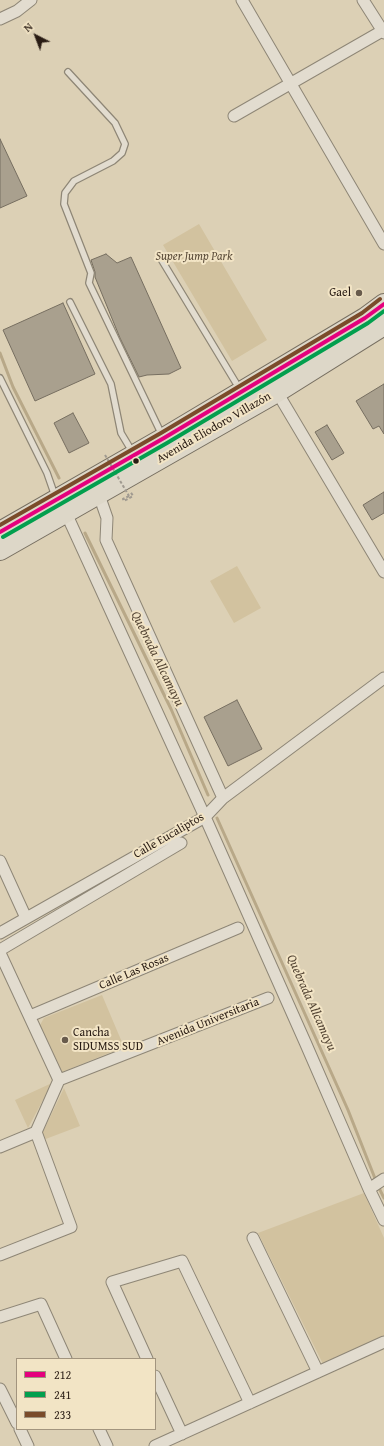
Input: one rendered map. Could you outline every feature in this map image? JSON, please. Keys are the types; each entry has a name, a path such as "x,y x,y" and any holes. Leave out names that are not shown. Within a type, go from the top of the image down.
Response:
{"highway":[{"name":"Avenida Eliodoro Villazón","path":"0,550 134,455 365,318 384,304"},
{"name":"Avenida Eliodoro Villazón","path":"0,532 61,506 99,495 277,392 384,325"}],"street":[{"path":"0,19 17,11 31,0"},
{"path":"242,0 384,244"},
{"path":"234,116 383,31 363,0"},
{"path":"277,392 384,572"},
{"path":"99,495 106,518 106,540 223,798"},
{"path":"61,506 205,817 384,1220"},
{"name":"Calle Eucaliptos","path":"0,932 205,817 223,798 384,678"},
{"name":"Calle Eucaliptos","path":"0,951 181,843"},
{"path":"0,861 26,918"},
{"name":"Calle Las Rosas","path":"30,1016 238,928"},
{"path":"0,951 59,1080 36,1132 0,1147"},
{"name":"Avenida Universitaria","path":"59,1080 268,998"},
{"path":"0,1255 71,1227 36,1132"},
{"path":"371,1188 384,1179"},
{"path":"253,1238 318,1372"},
{"path":"147,1358 112,1282 182,1261 250,1403"},
{"path":"0,1316 41,1304 66,1358"},
{"path":"155,1446 384,1342"},
{"path":"156,1378 182,1434"},
{"path":"0,1389 16,1421"},
{"path":"20,1430 28,1446"},
{"path":"99,1430 107,1446"}],"lane":[{"path":"68,72 115,123 125,144 122,153 113,160 74,181 65,193 64,204 91,273 89,283 164,438"},
{"path":"161,259 242,392"},
{"path":"70,302 111,384 121,433 134,455"},
{"path":"0,378 47,473 61,506"}],"path":[{"path":"105,455 128,496 123,499 124,501 133,496"}],"green space":[{"name":"Super Jump Park","path":"199,224 267,340 232,361 163,245"},
{"path":"237,566 261,608 234,623 210,581"},
{"path":"102,995 124,1047 62,1072 40,1025 44,1018"},
{"path":"52,1083 28,1128 15,1100"},
{"path":"64,1088 80,1126 43,1140 42,1134"},
{"path":"364,1193 384,1238 384,1339 323,1364 258,1233"}],"building":[{"path":"0,139 27,196 0,208"},
{"path":"106,254 117,263 131,257 181,368 169,374 139,377 120,338 95,277 91,260"},
{"path":"63,303 95,374 35,401 3,330"},
{"path":"384,384 384,434 379,426 373,429 356,401"},
{"path":"73,413 89,443 69,453 54,423"},
{"path":"327,425 344,453 332,460 315,432"},
{"path":"384,492 384,513 372,520 363,505"},
{"path":"237,700 262,749 228,766 204,717"}],"waterway":[{"name":"Quebrada Allcamayu","path":"0,353 13,387 59,478"},
{"name":"Quebrada Allcamayu","path":"85,533 171,709 208,795"},
{"name":"Quebrada Allcamayu","path":"217,818 348,1110 376,1181"},
{"name":"Quebrada Allcamayu","path":"378,1186 384,1198"}],"transit line":[{"name":"233","path":"0,525 161,433 362,313 380,299"},
{"name":"212","path":"0,532 164,438 365,318 384,304"},
{"name":"241","path":"3,537 167,443 368,323 384,311"}],"place":[{"name":"Gael","path":"359,293"},
{"name":"Cancha SIDUMSS SUD","path":"65,1040"}]}
